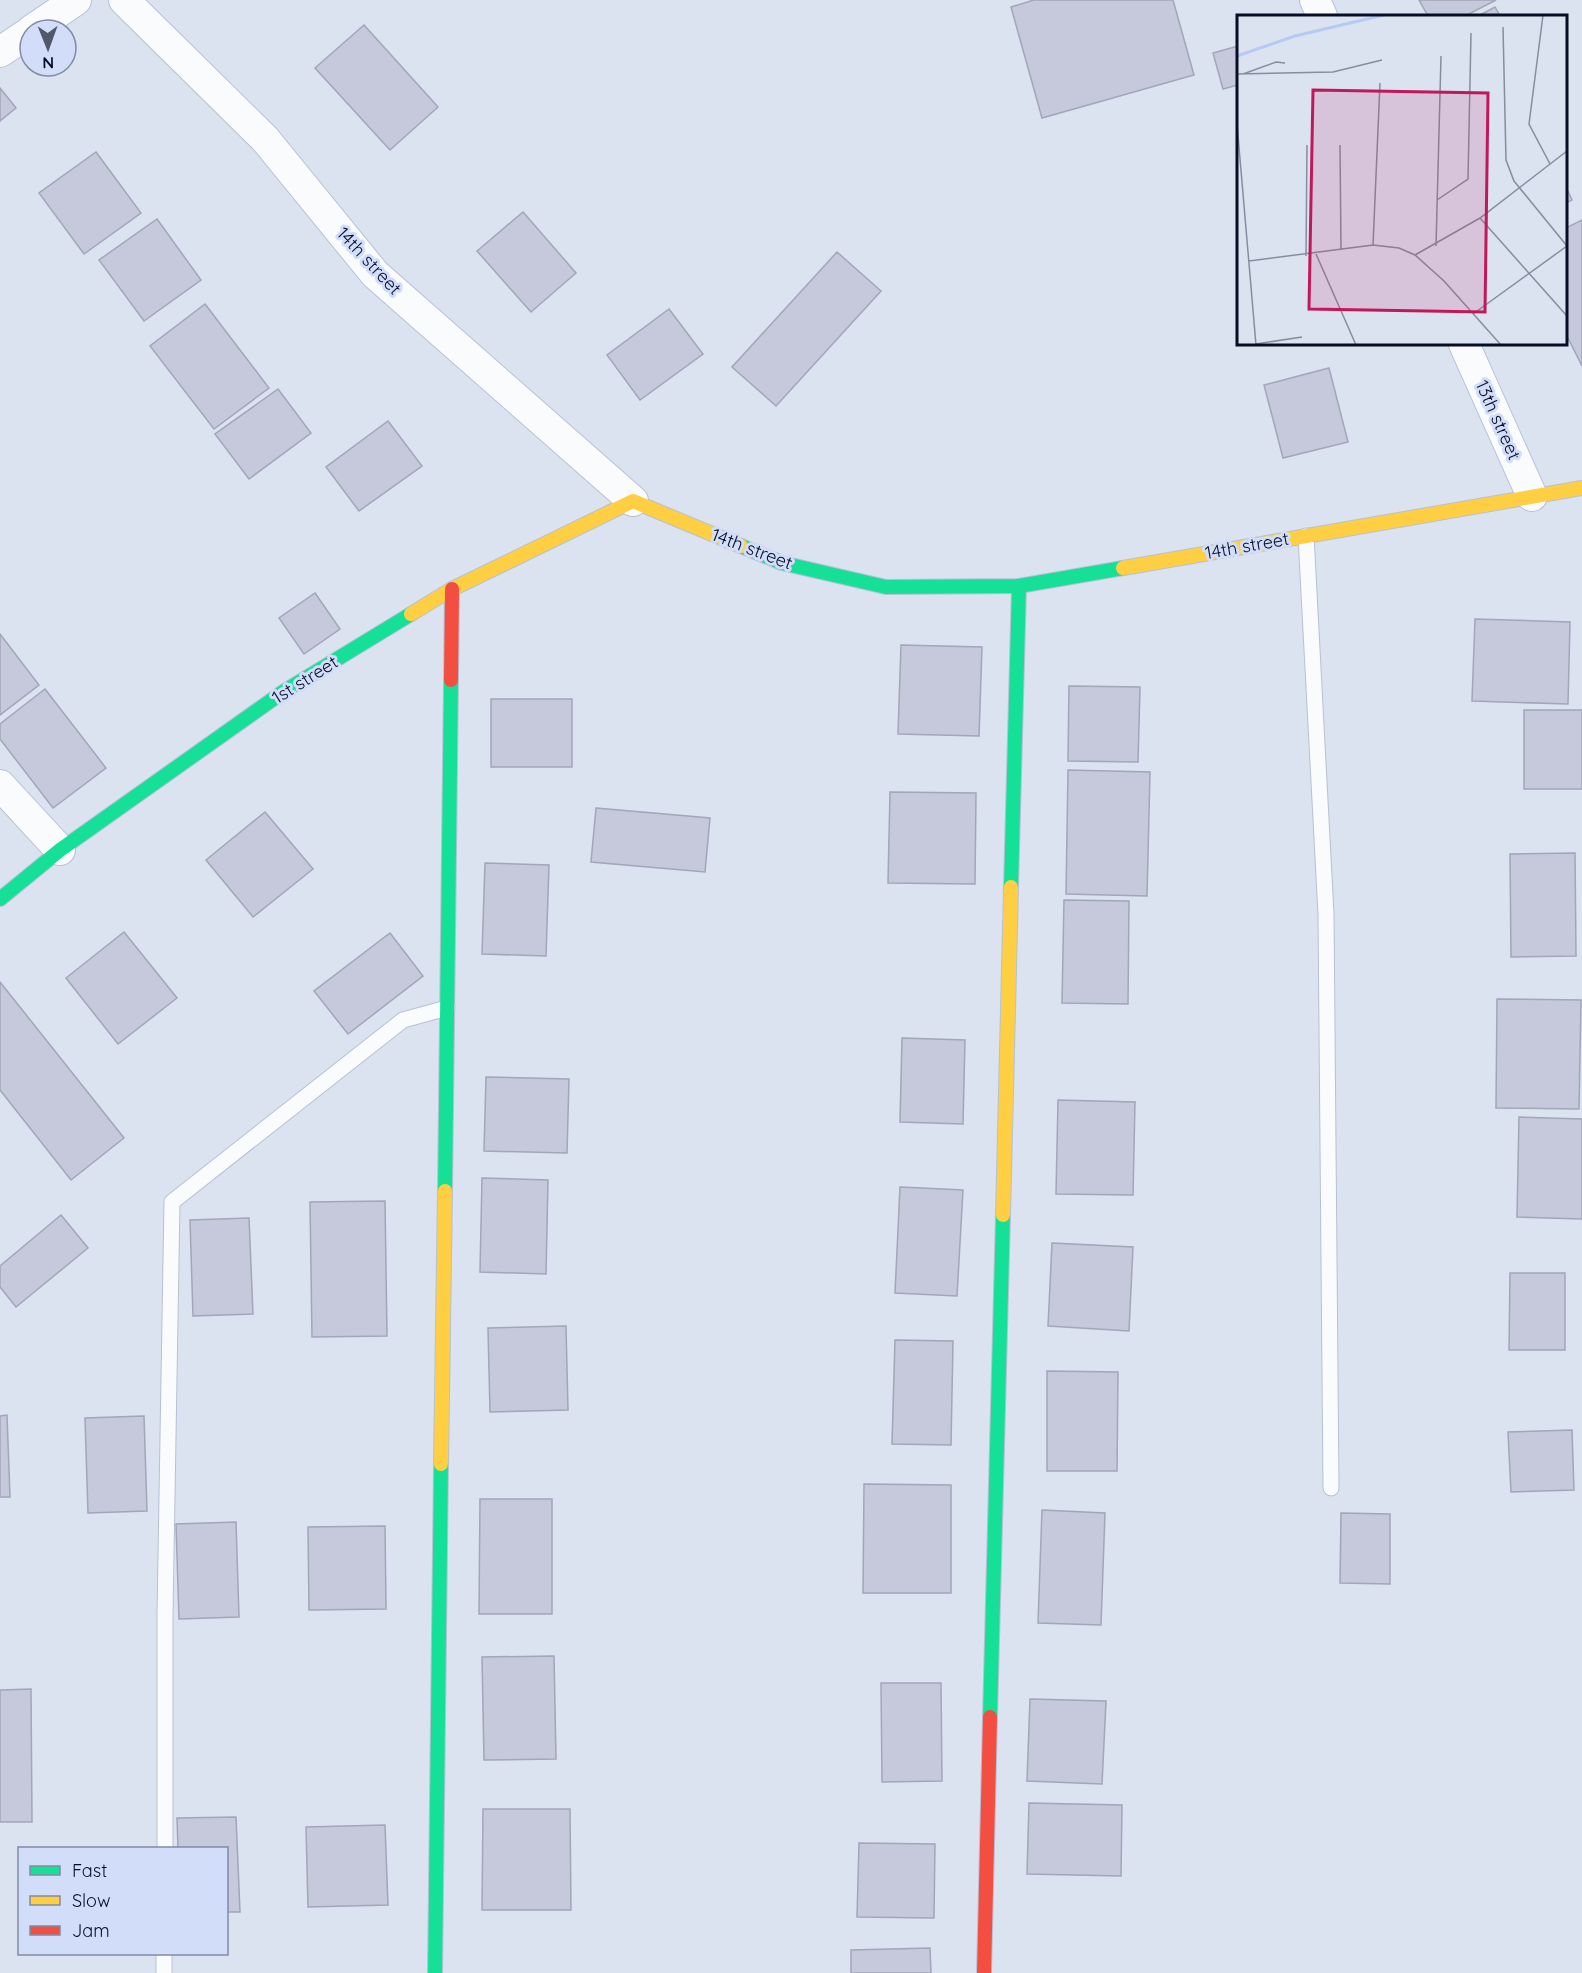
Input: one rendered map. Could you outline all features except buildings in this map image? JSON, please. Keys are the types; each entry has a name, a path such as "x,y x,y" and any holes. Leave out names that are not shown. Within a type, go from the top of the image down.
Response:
{"street":[{"path":"50,18 76,0"},
{"name":"14th street","path":"124,0 265,139 375,274 633,501 782,563 886,587 1019,586 1582,488"},
{"path":"1315,0 1322,15"},
{"path":"0,52 18,40"},
{"name":"13th street","path":"1464,345 1532,496"},
{"name":"1st street","path":"0,899 60,850 283,692 452,589 633,501"},
{"path":"984,1973 1019,586"},
{"path":"435,1973 452,589"},
{"path":"0,785 60,850"}],"lane":[{"path":"1306,536 1326,914 1331,1488"},
{"path":"165,1847 165,1614 172,1202 403,1020 447,1008"},
{"path":"164,1955 164,1973"}],"traffic: fast":[{"path":"741,546 782,563 886,587 1019,586 1123,568"},
{"path":"1011,887 1019,586"},
{"path":"0,899 60,850 283,692 411,614"},
{"path":"445,1191 451,680"},
{"path":"990,1717 1003,1215"},
{"path":"435,1973 441,1464"}],"traffic: slow":[{"path":"1123,568 1582,488"},
{"path":"411,614 452,589 633,501 741,546"},
{"path":"1003,1215 1011,887"},
{"path":"441,1464 445,1191"}],"traffic: jam":[{"path":"451,680 452,589"},
{"path":"984,1973 990,1717"}]}
